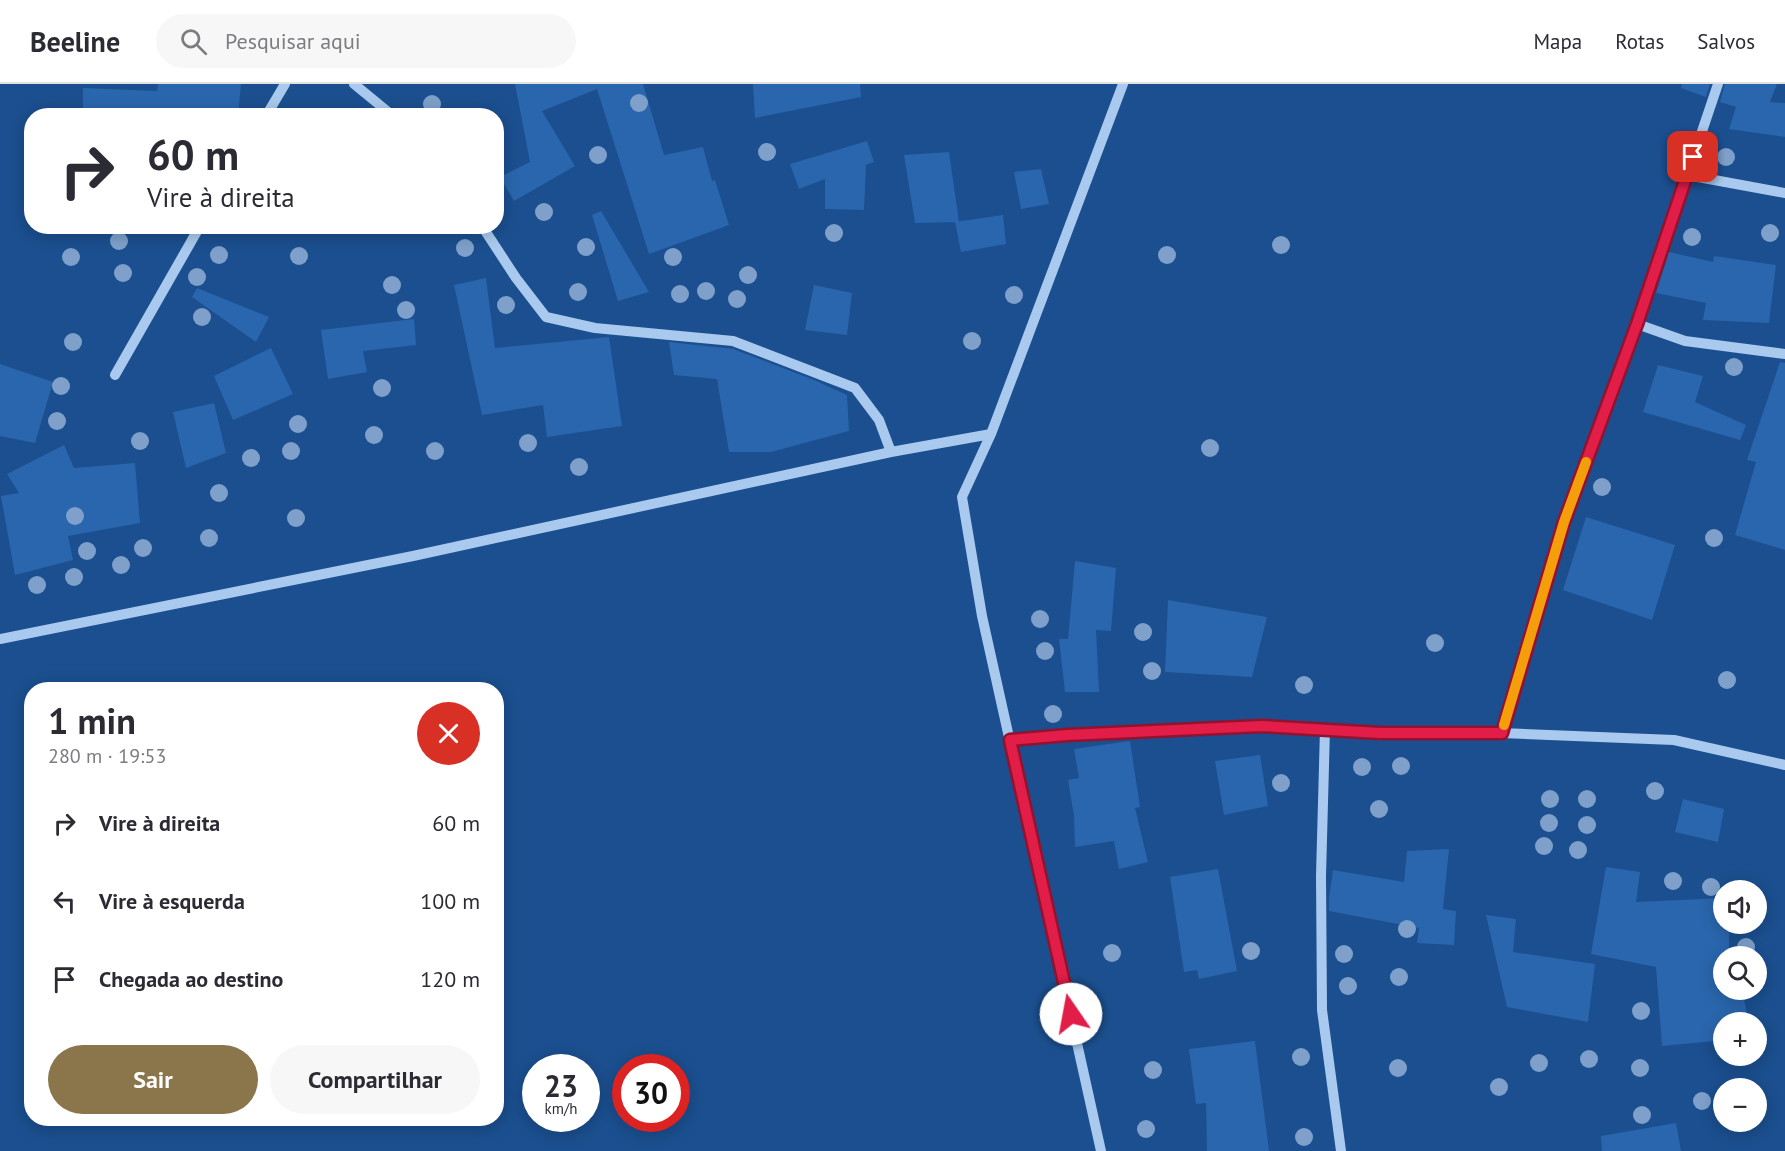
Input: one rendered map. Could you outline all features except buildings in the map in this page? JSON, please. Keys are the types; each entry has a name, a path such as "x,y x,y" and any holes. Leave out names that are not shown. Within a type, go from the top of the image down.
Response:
{"street":[{"path":"271,108 285,84"},
{"path":"354,84 383,108"},
{"path":"1101,1151 982,616 962,496 991,434 1123,84"},
{"path":"1502,733 1564,522 1637,324 1718,84"},
{"path":"1687,176 1785,193"},
{"path":"115,375 195,234"},
{"path":"487,234 516,278 546,317 595,328 733,341 855,388 879,420 891,452"},
{"path":"1637,324 1685,341 1785,354"},
{"path":"0,639 413,556 891,452 991,434"},
{"path":"1010,740 1067,735 1262,726 1380,733 1502,733 1674,741 1785,765"},
{"path":"1325,729 1321,876 1322,1010 1341,1151"}],"slow traffic":[{"path":"1504,725 1564,522 1586,462"}],"route":[{"path":"1071,1014 1010,740 1067,735 1262,726 1380,733 1502,733 1564,522 1637,324 1693,157"}]}
